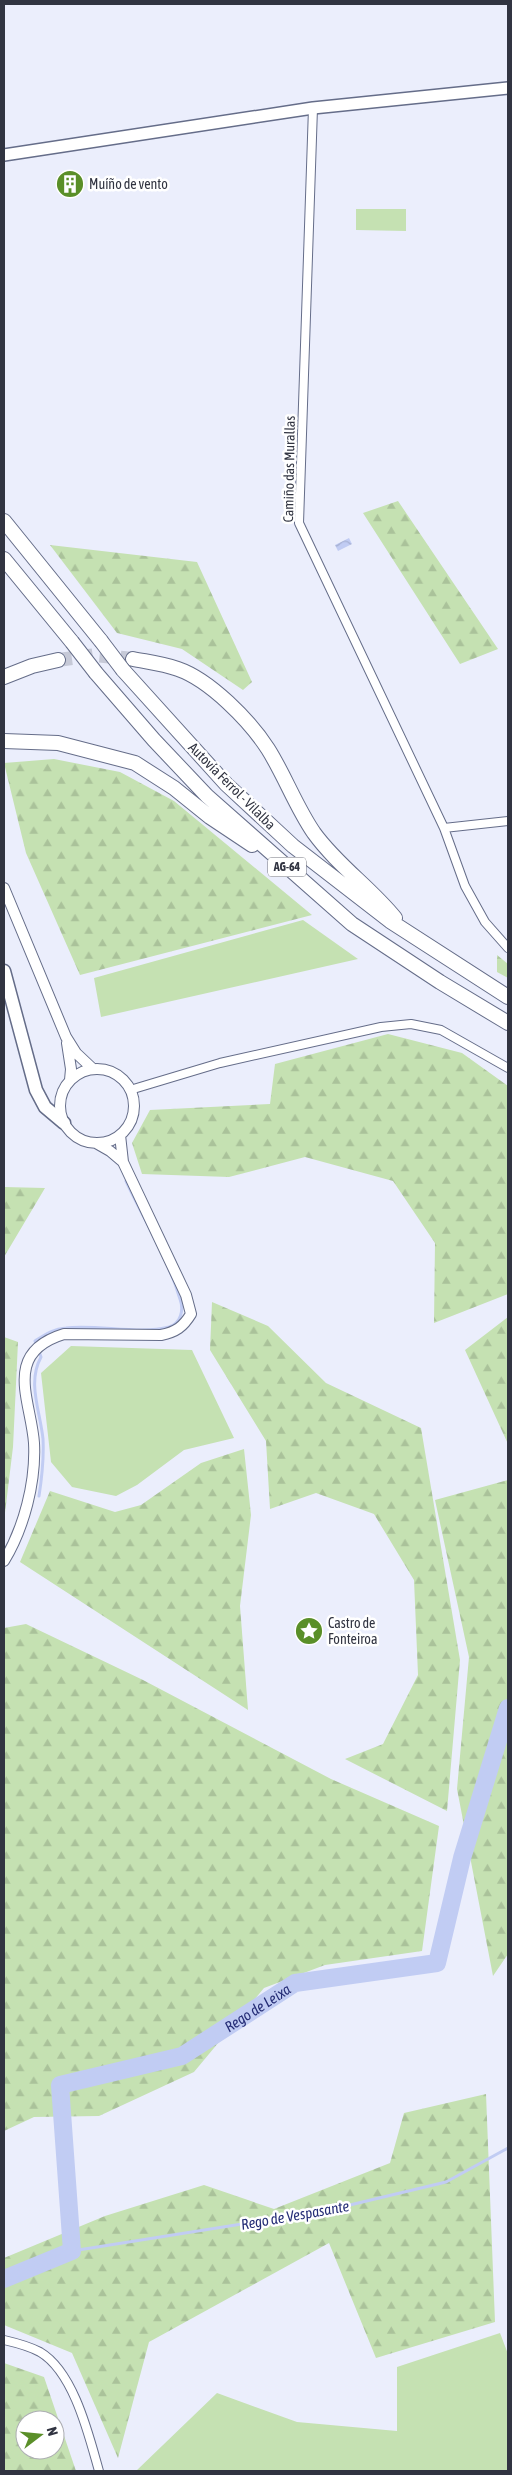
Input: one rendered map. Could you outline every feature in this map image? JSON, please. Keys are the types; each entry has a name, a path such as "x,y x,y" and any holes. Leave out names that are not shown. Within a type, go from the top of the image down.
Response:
{"highway":[{"name":"Autovía Ferrol - Vilalba","path":"4,521 124,670 226,784 293,846 408,934 508,997"},
{"name":"Autovía Ferrol - Vilalba","path":"4,559 96,673 154,740 207,796 352,924 440,982 508,1023"},
{"path":"133,659 178,669 200,681 237,711 268,748 313,832 344,870 384,904 408,934"},
{"path":"4,677 32,666 58,660"},
{"path":"4,741 58,743 136,763 174,788 210,817 304,882"},
{"path":"4,971 36,1090 45,1107 64,1123"}],"main road":[{"path":"4,154 312,108 508,88"}],"street":[{"name":"Camiño das Murallas","path":"312,108 298,523 444,828 465,886 485,922 508,948"},
{"path":"444,828 508,821"},
{"path":"4,888 66,1037 76,1053 93,1069"},
{"path":"130,1090 220,1063 381,1027 411,1024 441,1030 508,1068"},
{"path":"66,1037 71,1070 70,1080"},
{"path":"93,1069 106,1070 116,1074 130,1090 133,1102 133,1114 128,1126 120,1135 105,1142 96,1143 87,1142 73,1135 64,1123 60,1112 60,1100 70,1080 81,1072 93,1069"},
{"path":"4,1561 24,1514 32,1474 34,1443 24,1392 28,1360 37,1348 48,1339 64,1334 161,1335 175,1332 191,1314 186,1296 123,1162 120,1135"},
{"path":"96,1143 110,1151 123,1162"},
{"path":"4,2340 24,2345 42,2353 66,2379 88,2432 99,2471"}],"green space":[{"path":"356,209 406,209 406,231 356,230"},
{"path":"398,501 498,649 460,664 363,513"},
{"path":"50,545 197,562 252,682 243,690 182,649 117,633"},
{"path":"54,759 120,772 174,801 312,915 80,975 26,853 4,763"},
{"path":"303,920 358,959 101,1017 94,978"},
{"path":"497,955 508,964 508,978 497,972"},
{"path":"388,1034 462,1053 508,1086 508,1294 434,1323 435,1243 393,1181 305,1157 229,1177 142,1174 132,1143 150,1110 270,1104 275,1064"},
{"path":"4,1187 45,1188 4,1257"},
{"path":"212,1302 268,1326 326,1383 421,1428 460,1660 447,1811 345,1759 383,1744 418,1675 414,1580 374,1514 316,1493 270,1509 266,1441 210,1350"},
{"path":"508,1317 508,1444 465,1350"},
{"path":"4,1337 18,1342 13,1447 4,1521"},
{"path":"71,1346 192,1350 234,1438 184,1450 137,1485 116,1496 72,1487 51,1462 41,1373"},
{"path":"244,1449 251,1515 240,1606 248,1710 20,1562 50,1491 115,1512 141,1505 201,1463"},
{"path":"508,1480 508,1954 493,1976 457,1789 469,1657 435,1500"},
{"path":"26,1624 143,1680 331,1779 439,1826 422,1951 325,1965 264,1988 194,2072 99,2116 34,2117 4,2131 4,1628"},
{"path":"486,2094 495,2322 376,2358 329,2243 149,2342 118,2458 72,2353 4,2325 4,2258 105,2216 204,2185 274,2209 390,2163 404,2113"},
{"path":"500,2333 508,2354 508,2471 136,2471 217,2393 297,2422 397,2431 397,2367"},
{"path":"4,2363 44,2377 55,2410 15,2410 15,2460 65,2460 65,2439 76,2471 4,2471"}],"water":[{"path":"349,538 352,544 338,551 335,545"}],"waterway":[{"path":"39,1496 43,1439 36,1397 35,1377 41,1357 35,1341 53,1331 66,1328 91,1327 145,1330 169,1327 180,1316 181,1303 175,1284 126,1181"},
{"name":"Rego de Leixa","path":"4,2279 72,2251 60,2085 182,2056 295,1983 437,1963 462,1858 508,1708"},
{"name":"Rego de Vespasante","path":"72,2251 329,2210 446,2182 508,2148"}],"tunnel":[{"path":"58,660 95,655 133,659"}],"place":[{"name":"Muíño de vento","path":"70,184"},
{"name":"Castro de Fonteiroa","path":"309,1631"}]}
